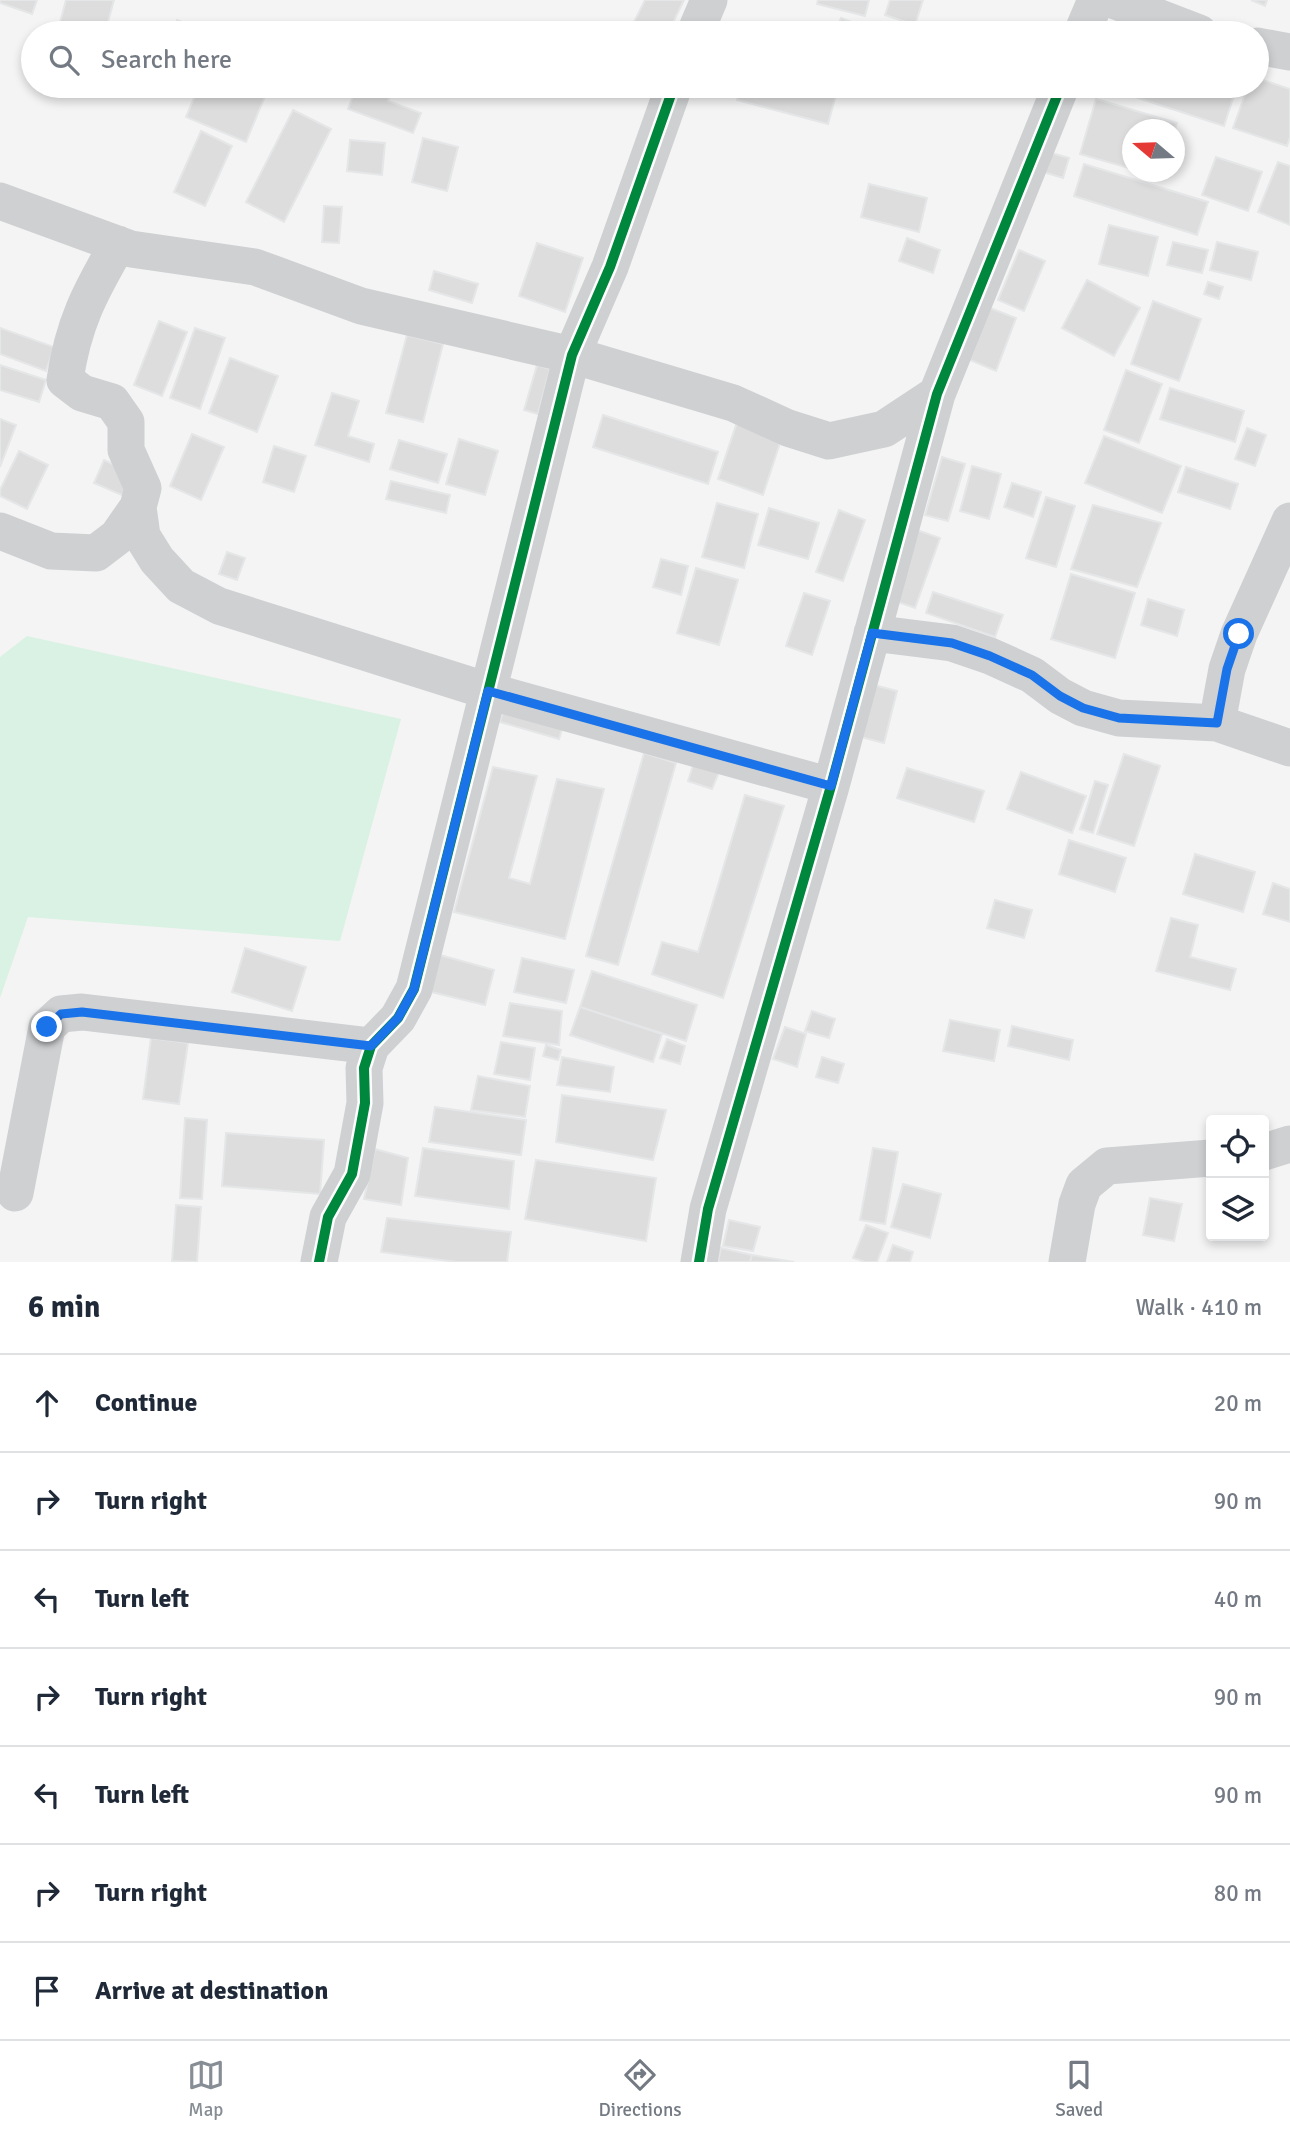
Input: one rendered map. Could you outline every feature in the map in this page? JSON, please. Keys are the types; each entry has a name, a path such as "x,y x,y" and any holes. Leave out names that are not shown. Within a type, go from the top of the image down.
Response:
{"street":[{"path":"700,21 709,0"},
{"path":"1087,21 1096,0"},
{"path":"1113,0 1168,21"},
{"path":"1269,48 1290,52"},
{"path":"319,1262 328,1217 352,1174 365,1103 365,1068 371,1046 398,1018 414,989 572,355 610,267 670,98"},
{"path":"699,1262 709,1209 831,786 937,394 1056,98"},
{"path":"0,201 131,249 255,267 361,306 572,355 733,403 788,428 829,441 884,429 937,394"},
{"path":"0,530 51,551 96,553 117,537 138,507 143,488 126,450 126,422 112,402 82,393 65,380 69,348 88,296 118,244"},
{"path":"138,507 142,536 157,560 181,586 219,606 488,691 831,786"},
{"path":"1217,723 1227,669 1239,634 1290,521"},
{"path":"872,633 952,643 990,656 1032,675 1060,696 1083,708 1119,718 1217,723 1290,748"},
{"path":"15,1193 47,1027 61,1014 82,1012 371,1046"},
{"path":"1269,1150 1290,1144"},
{"path":"1068,1262 1077,1203 1084,1185 1107,1166 1206,1158"}],"green space":[{"path":"27,636 401,719 340,941 28,917 0,998 0,657"}],"building":[{"path":"0,0 37,0 32,14 0,3"},
{"path":"66,0 114,0 108,21 60,21"},
{"path":"645,0 684,0 674,21 634,21"},
{"path":"818,0 869,0 865,16 817,4"},
{"path":"890,0 923,0 916,21 903,21 885,15"},
{"path":"1251,0 1267,0 1265,6"},
{"path":"1269,82 1290,89 1290,137 1287,146 1233,128 1244,98 1269,98"},
{"path":"194,98 264,98 246,142 186,117"},
{"path":"352,98 389,98 388,101 421,113 413,133 348,109"},
{"path":"737,98 835,98 828,124"},
{"path":"1138,98 1233,98 1224,126"},
{"path":"1096,99 1164,119 1122,119 1122,166 1080,154"},
{"path":"293,110 331,129 284,222 246,202"},
{"path":"201,131 232,146 205,206 174,192"},
{"path":"423,138 458,147 447,191 412,182"},
{"path":"350,140 385,143 382,175 347,171"},
{"path":"1048,152 1069,158 1063,178 1043,172"},
{"path":"1216,157 1262,172 1248,211 1202,195"},
{"path":"1278,162 1290,166 1290,225 1258,212"},
{"path":"1084,164 1122,176 1122,182 1143,182 1208,202 1197,235 1074,196"},
{"path":"869,184 927,198 919,232 861,217"},
{"path":"324,206 342,207 339,243 322,242"},
{"path":"1109,225 1158,237 1148,276 1099,264"},
{"path":"907,238 940,250 933,273 899,261"},
{"path":"1173,242 1208,250 1202,273 1167,265"},
{"path":"1217,242 1258,252 1251,280 1210,270"},
{"path":"537,243 583,258 565,312 519,296"},
{"path":"1019,250 1045,261 1024,311 998,300"},
{"path":"434,271 478,284 472,303 429,290"},
{"path":"1087,280 1140,308 1114,356 1062,328"},
{"path":"1208,282 1223,287 1219,299 1204,294"},
{"path":"1153,301 1201,319 1179,381 1131,364"},
{"path":"990,308 1016,318 996,371 970,360"},
{"path":"159,321 187,332 162,396 134,385"},
{"path":"0,328 54,347 46,371 0,354"},
{"path":"195,328 225,338 200,409 170,398"},
{"path":"407,335 443,344 423,422 386,413"},
{"path":"230,358 278,376 257,432 209,413"},
{"path":"0,365 46,380 39,402 0,390"},
{"path":"537,365 550,369 538,414 524,410"},
{"path":"1126,370 1162,384 1139,443 1104,430"},
{"path":"1170,388 1244,411 1235,442 1160,419"},
{"path":"332,393 359,401 348,436 374,444 369,462 315,445"},
{"path":"603,415 718,452 708,484 593,447"},
{"path":"0,419 16,425 0,467"},
{"path":"737,422 782,437 763,495 718,479"},
{"path":"1247,428 1266,435 1255,466 1235,459"},
{"path":"192,434 224,447 201,500 170,486"},
{"path":"1104,436 1181,466 1162,513 1085,483"},
{"path":"459,439 498,451 485,495 446,484"},
{"path":"399,440 447,454 438,483 390,469"},
{"path":"274,446 306,456 294,492 263,482"},
{"path":"19,451 48,465 27,509 0,496 0,490"},
{"path":"942,457 965,464 948,521 925,515"},
{"path":"104,460 134,474 124,496 94,483"},
{"path":"972,466 1001,474 989,519 960,511"},
{"path":"1186,467 1238,484 1230,509 1178,492"},
{"path":"391,481 450,495 446,513 386,499"},
{"path":"1012,483 1041,492 1033,517 1004,507"},
{"path":"1046,497 1075,506 1056,567 1026,558"},
{"path":"717,503 758,514 744,568 702,557"},
{"path":"1093,505 1161,523 1137,587 1071,569"},
{"path":"769,508 819,523 808,559 758,545"},
{"path":"839,510 865,520 843,581 816,572"},
{"path":"917,530 940,538 915,608 892,600"},
{"path":"227,552 245,558 237,580 219,574"},
{"path":"661,559 688,566 681,595 653,587"},
{"path":"696,568 738,580 719,645 677,633"},
{"path":"1071,574 1135,593 1115,658 1051,639"},
{"path":"933,592 1003,615 995,637 926,613"},
{"path":"804,593 830,601 812,655 786,646"},
{"path":"1148,599 1184,610 1177,636 1141,625"},
{"path":"874,685 897,691 884,743 861,737"},
{"path":"505,705 564,723 559,739 500,722"},
{"path":"644,753 676,763 618,965 586,956"},
{"path":"1124,754 1160,766 1134,846 1097,834"},
{"path":"694,762 720,770 712,789 688,781"},
{"path":"493,767 537,776 509,878 530,884 557,779 604,789 565,939 454,912"},
{"path":"907,768 984,791 974,822 897,798"},
{"path":"1021,772 1086,796 1072,833 1007,809"},
{"path":"1095,781 1108,785 1093,833 1080,829"},
{"path":"745,795 784,806 723,998 652,974 662,942 698,952"},
{"path":"1069,840 1126,858 1115,892 1059,874"},
{"path":"1195,854 1255,872 1243,912 1183,894"},
{"path":"1273,883 1290,889 1290,922 1263,914"},
{"path":"995,900 1032,910 1024,938 987,928"},
{"path":"1171,918 1198,925 1190,957 1236,969 1230,990 1156,971"},
{"path":"245,948 306,967 292,1011 232,992"},
{"path":"440,955 494,970 485,1005 431,992"},
{"path":"522,958 574,970 566,1003 514,992"},
{"path":"592,971 697,1005 686,1041 580,1007"},
{"path":"510,1003 562,1011 559,1045 503,1036"},
{"path":"580,1007 662,1034 653,1062 570,1035"},
{"path":"812,1011 835,1019 829,1038 805,1031"},
{"path":"950,1020 1000,1030 994,1061 943,1051"},
{"path":"1012,1026 1073,1040 1069,1060 1008,1046"},
{"path":"785,1027 806,1034 797,1067 773,1059"},
{"path":"151,1038 188,1043 179,1104 143,1099"},
{"path":"667,1039 685,1046 680,1064 660,1058"},
{"path":"501,1042 535,1048 530,1080 494,1074"},
{"path":"546,1045 561,1050 558,1060 543,1056"},
{"path":"562,1057 614,1067 610,1092 557,1085"},
{"path":"822,1057 844,1064 838,1083 816,1077"},
{"path":"478,1076 530,1086 525,1117 471,1110"},
{"path":"562,1095 666,1110 653,1160 556,1142"},
{"path":"435,1107 526,1120 521,1155 429,1142"},
{"path":"185,1118 207,1120 202,1199 180,1198"},
{"path":"226,1133 324,1140 320,1194 222,1186"},
{"path":"423,1148 514,1161 509,1209 415,1196"},
{"path":"873,1148 898,1152 885,1224 860,1220"},
{"path":"375,1149 408,1158 401,1205 364,1199"},
{"path":"536,1160 656,1178 646,1241 525,1219"},
{"path":"903,1184 941,1194 930,1238 891,1227"},
{"path":"1150,1198 1182,1204 1174,1241 1143,1235"},
{"path":"176,1205 201,1207 197,1262 172,1261"},
{"path":"387,1218 511,1232 507,1262 457,1262 381,1252"},
{"path":"729,1220 760,1227 753,1251 723,1246"},
{"path":"866,1225 888,1233 877,1262 853,1258"},
{"path":"893,1245 913,1252 910,1262 887,1262"},
{"path":"721,1248 752,1255 750,1262 718,1262"},
{"path":"752,1255 794,1262 750,1262"}],"cycle path":[{"path":"319,1262 328,1217 352,1174 365,1103 364,1068 371,1046 398,1018 414,989 572,355 610,267 670,98"},
{"path":"699,1262 708,1209 831,786 937,394 1056,98"}],"route":[{"path":"47,1027 61,1014 82,1012 371,1046 398,1018 414,989 488,691 831,786 872,633 952,643 990,656 1032,675 1060,696 1083,708 1119,718 1217,723 1227,669 1239,634"}]}
